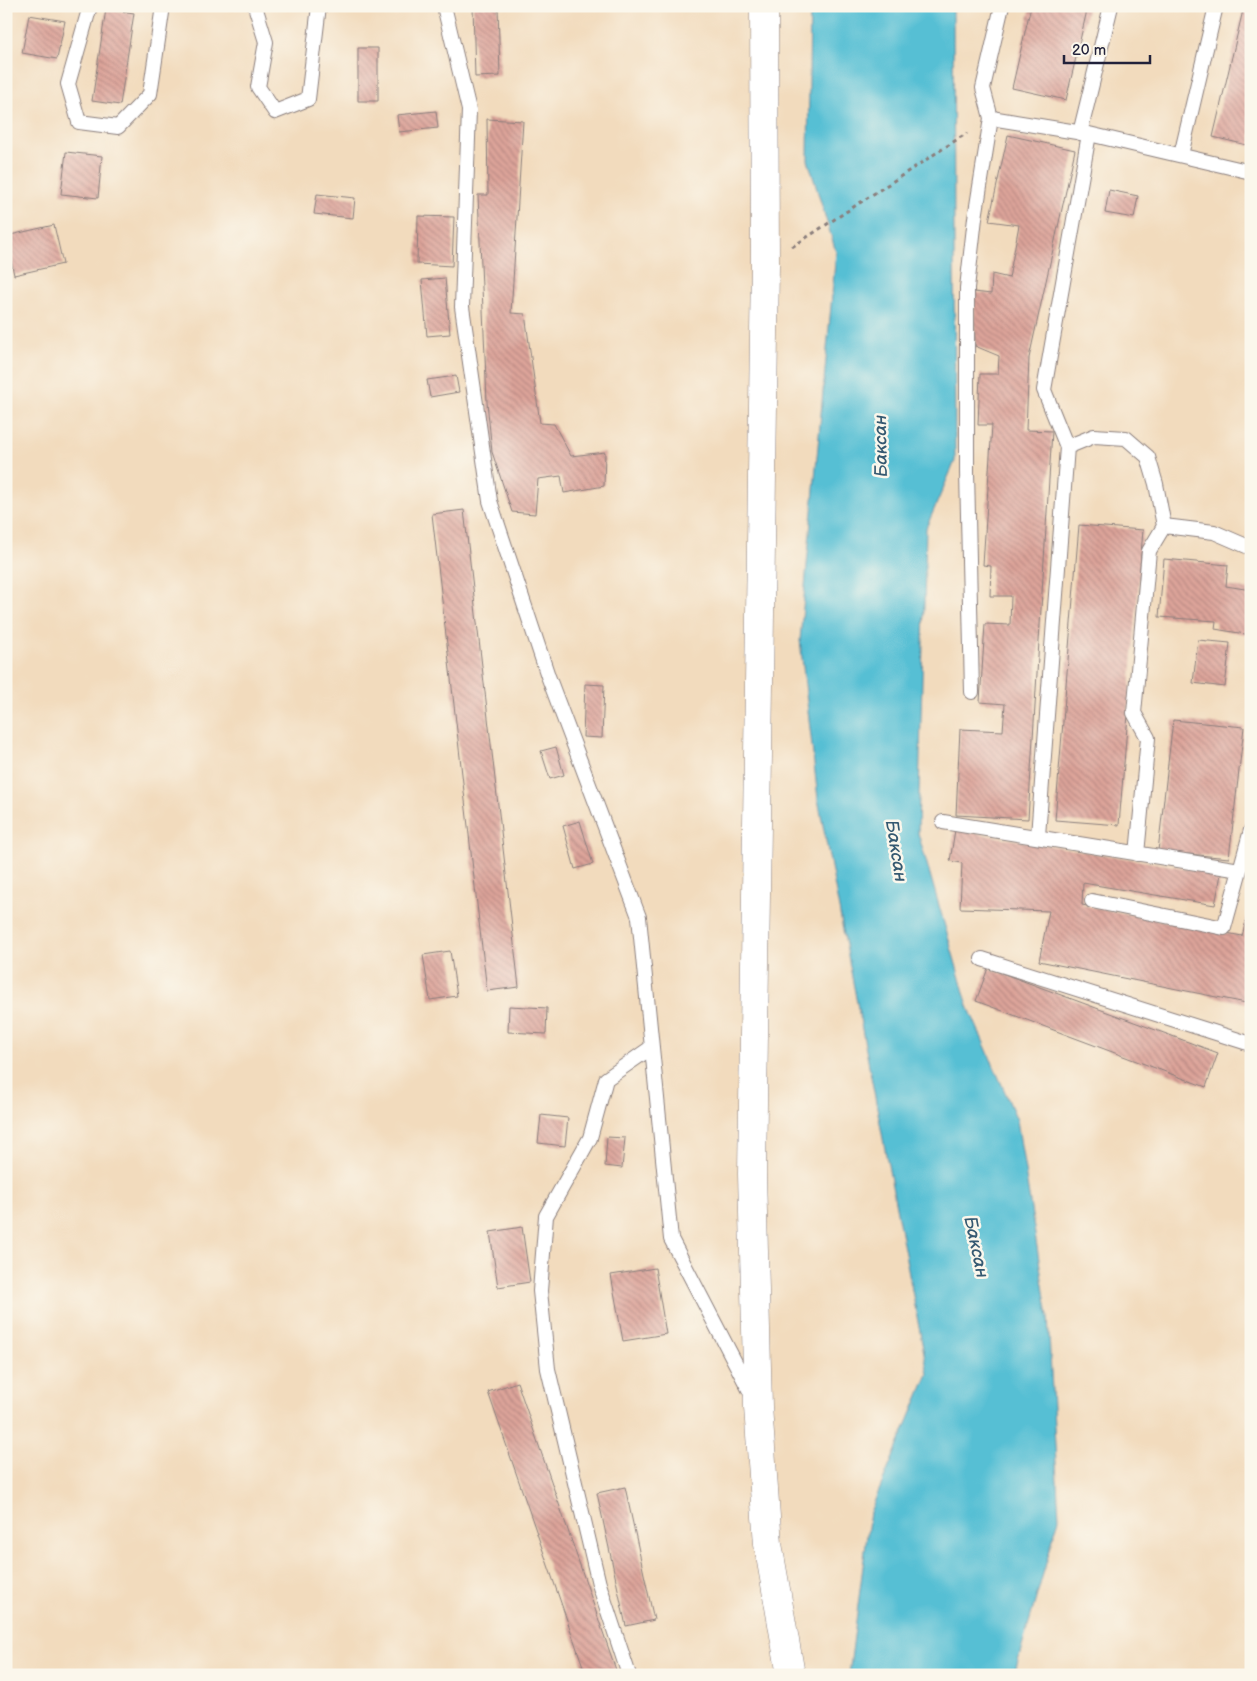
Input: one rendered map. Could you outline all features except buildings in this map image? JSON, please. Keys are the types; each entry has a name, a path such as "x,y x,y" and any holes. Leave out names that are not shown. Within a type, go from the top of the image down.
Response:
{"street":[{"path":"764,6 765,265 752,1174 758,1407 768,1544 791,1675"}],"lane":[{"path":"90,6 68,84 79,122 118,127 150,94 164,6"},
{"path":"255,6 266,42 258,87 275,112 308,100 319,6"},
{"path":"444,6 469,110 462,307 490,500 548,676 639,917 671,1238 758,1407"},
{"path":"972,692 967,472 967,288 975,218 991,118 983,88 1002,6"},
{"path":"1038,836 1066,447 1044,390 1085,134 1111,6"},
{"path":"1181,156 1216,6"},
{"path":"991,118 1085,134 1251,172"},
{"path":"1066,447 1094,436 1126,438 1148,457 1156,484 1164,526 1149,551 1134,713 1148,738 1137,854"},
{"path":"1164,526 1214,532 1251,548"},
{"path":"944,822 1240,870"},
{"path":"1092,902 1224,928 1251,830"},
{"path":"982,959 1251,1044"},
{"path":"629,1675 599,1584 548,1369 540,1291 546,1216 590,1138 606,1079 652,1047"}],"path":[{"path":"765,265 991,118"}],"water":[{"name":"Баксан","path":"810,6 953,6 955,461 926,528 918,833 968,1006 1017,1120 1048,1317 1059,1518 1014,1675 849,1675 870,1512 928,1374 818,799 800,640 836,252 808,160"}]}
